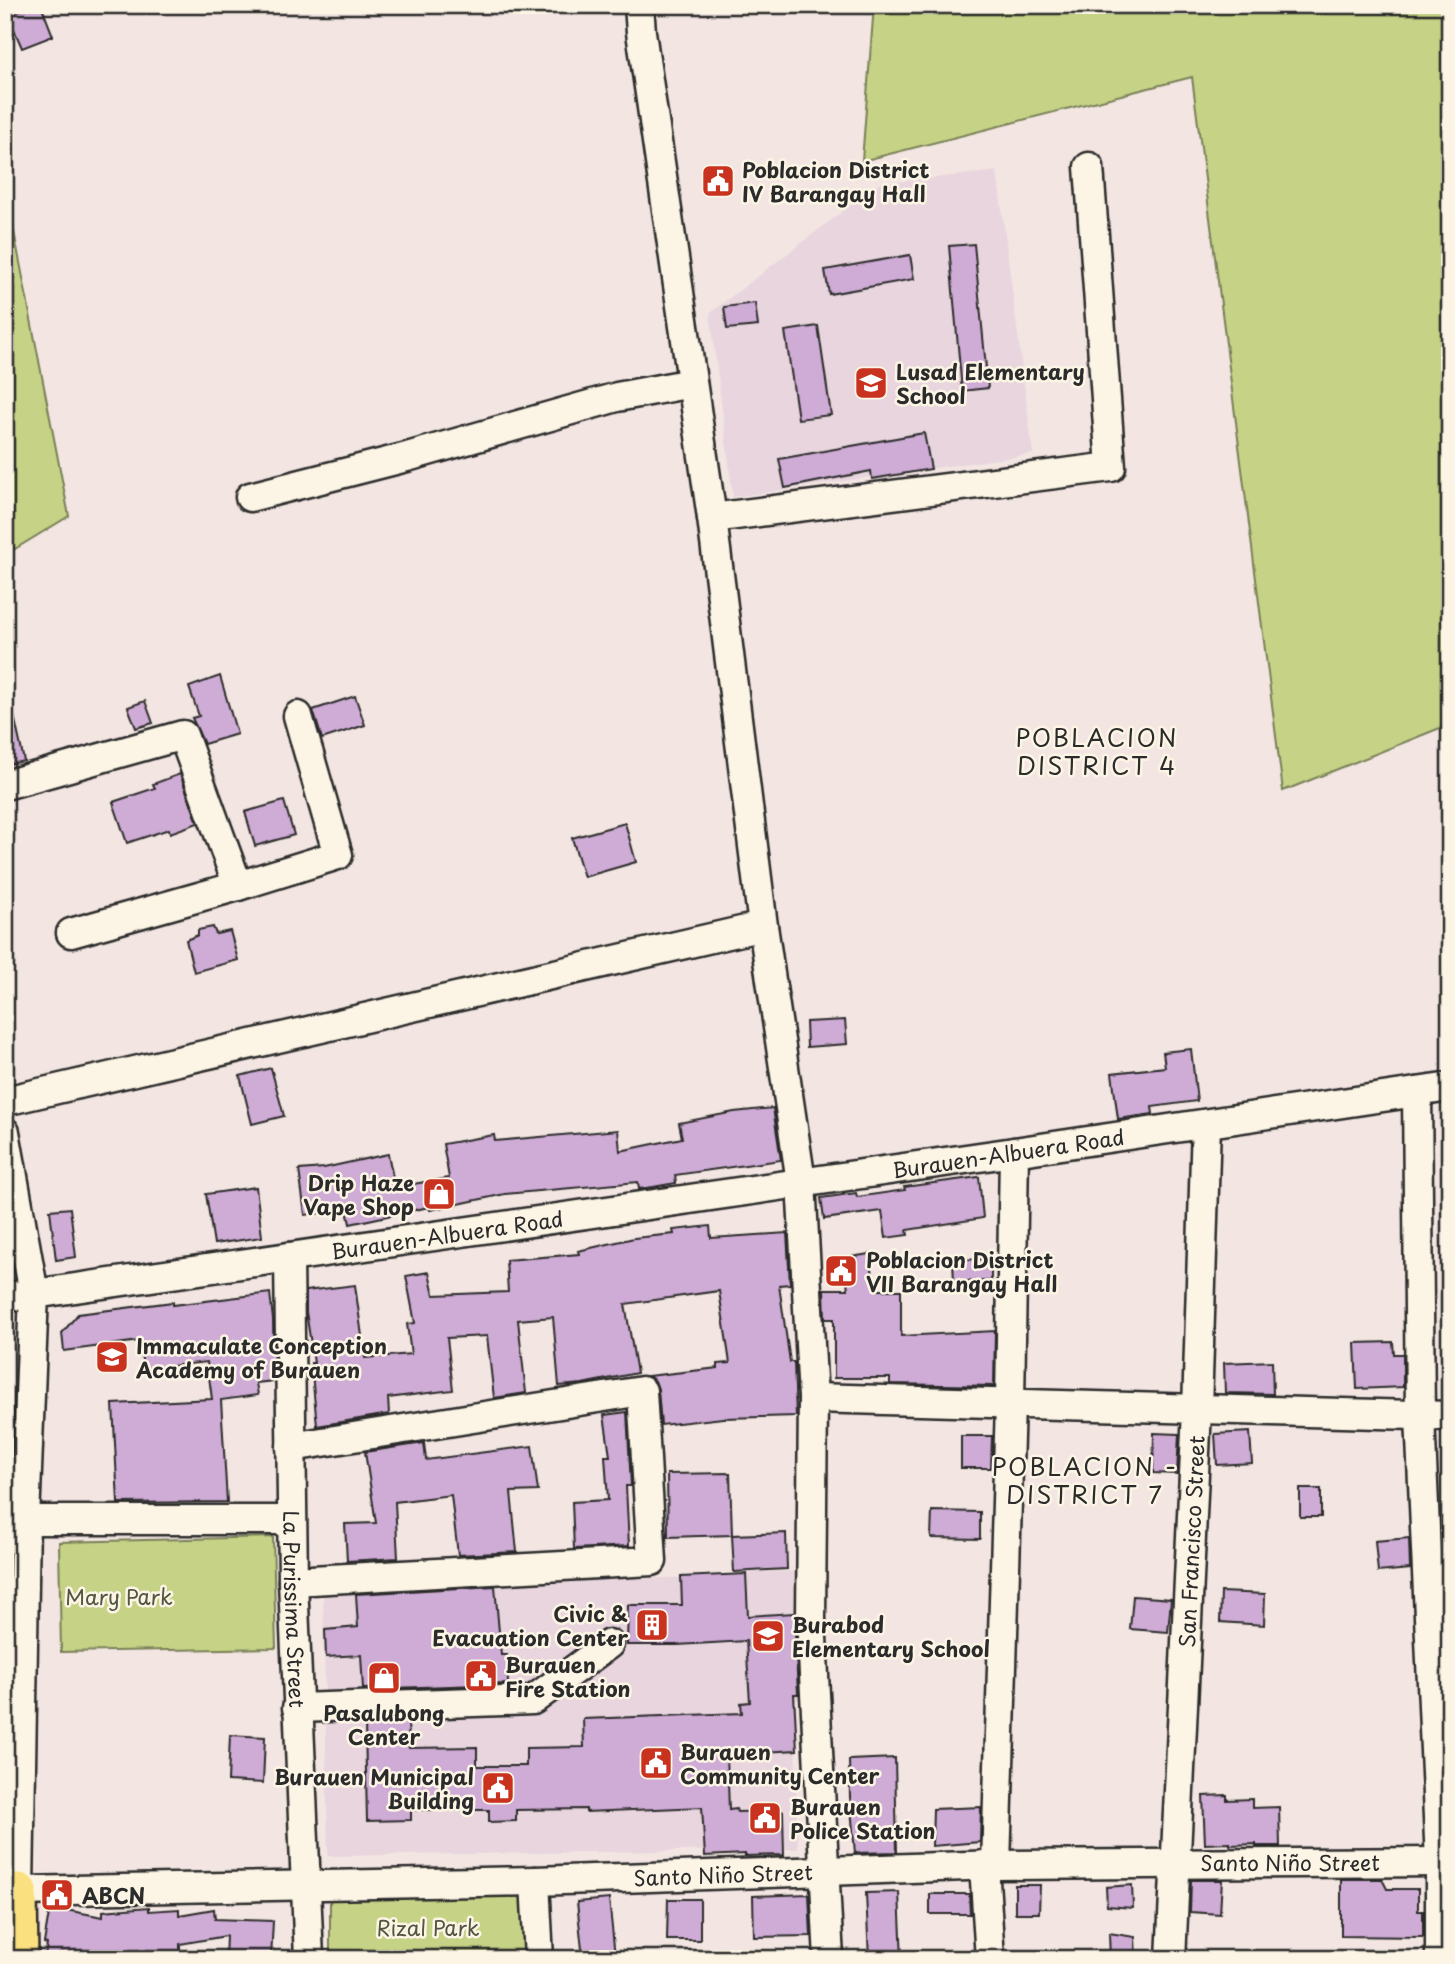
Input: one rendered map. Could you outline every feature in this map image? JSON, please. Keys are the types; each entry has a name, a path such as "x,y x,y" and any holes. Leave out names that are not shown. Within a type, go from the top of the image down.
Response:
{"main road":[{"path":"12,1891 20,1959"}],"street":[{"path":"639,5 712,518 763,926 801,1182 813,1398 811,1618 830,1959"},
{"path":"712,518 1111,467 1089,167"},
{"path":"250,497 407,457 617,397 692,383"},
{"path":"71,933 338,855 298,716"},
{"path":"5,785 183,735 238,886"},
{"path":"5,1101 763,926"},
{"name":"Burauen-Albuera Road","path":"5,1297 1450,1087"},
{"path":"1417,1092 1420,1416 1440,1862 1440,1959"},
{"name":"San Francisco Street","path":"1171,1959 1197,1410 1206,1124"},
{"path":"5,1132 34,1294 15,1520 12,1891"},
{"path":"990,1959 990,1865 1010,1403 1014,1152"},
{"name":"La Purissima Street","path":"289,1257 291,1520 309,1959"},
{"path":"291,1447 642,1391 652,1561 293,1581"},
{"path":"813,1398 1450,1416"},
{"path":"15,1520 291,1520"},
{"path":"297,1708 533,1700 609,1644"},
{"name":"Santo Niño Street","path":"12,1891 535,1881 990,1865 1440,1862"},
{"path":"535,1881 540,1959"}],"shaded area":[{"name":"Lusad Elementary School","path":"997,171 1033,454 733,497 710,313 878,184"},
{"path":"799,1571 802,1699 794,1700 798,1849 328,1856 323,1588 734,1576 735,1573"}],"green space":[{"path":"874,5 1450,5 1450,724 1283,791 1192,77 862,161"},
{"path":"5,185 69,516 5,555"},
{"name":"Mary Park","path":"273,1537 276,1648 61,1652 59,1542"},
{"name":"Rizal Park","path":"527,1896 527,1959 330,1959 330,1897"}],"building":[{"path":"32,5 41,5 53,36 22,48 8,15"},
{"path":"974,244 988,388 962,391 949,246"},
{"path":"910,255 914,279 829,294 825,270"},
{"path":"755,303 758,326 727,329 724,307"},
{"path":"818,326 831,415 798,419 785,331"},
{"path":"924,433 931,469 872,479 871,471 785,488 779,459"},
{"path":"220,676 237,734 204,744 192,718 199,716 189,687"},
{"path":"355,696 365,725 322,739 313,710"},
{"path":"145,701 153,723 136,728 128,707"},
{"path":"13,711 24,761 5,765 5,712"},
{"path":"180,774 198,823 127,843 113,802 155,788 153,784"},
{"path":"284,801 294,835 255,846 245,812"},
{"path":"625,823 636,862 584,877 572,838"},
{"path":"213,927 216,934 230,931 238,960 194,972 186,940 198,935 198,930"},
{"path":"845,1020 847,1044 807,1047 806,1022"},
{"path":"1191,1049 1197,1101 1152,1107 1153,1114 1118,1119 1112,1073 1165,1067 1163,1052"},
{"path":"271,1068 284,1116 252,1124 240,1076"},
{"path":"773,1108 781,1160 675,1175 676,1183 653,1187 639,1189 638,1182 505,1194 350,1224 347,1210 305,1215 299,1170 324,1168 388,1154 395,1187 449,1178 443,1144 494,1135 495,1141 618,1130 620,1151 682,1138 679,1123 734,1112"},
{"path":"979,1177 983,1218 907,1230 908,1235 886,1238 882,1211 824,1219 821,1198 856,1193 857,1197 905,1190 904,1187"},
{"path":"256,1187 262,1237 214,1244 206,1194"},
{"path":"70,1208 76,1257 56,1260 50,1210"},
{"path":"710,1226 711,1238 787,1233 790,1284 779,1285 790,1362 794,1362 796,1416 723,1418 661,1425 658,1389 655,1381 648,1376 718,1368 718,1364 730,1363 719,1291 625,1304 637,1373 559,1386 553,1317 518,1320 526,1393 494,1398 487,1336 447,1338 453,1390 388,1398 389,1414 317,1426 311,1363 314,1363 306,1312 306,1291 355,1285 365,1358 411,1354 407,1324 415,1323 406,1276 429,1272 434,1295 508,1292 506,1260 579,1254 578,1251 634,1238 674,1234 673,1230"},
{"path":"870,1254 875,1290 901,1290 901,1336 995,1331 994,1386 890,1384 890,1378 834,1378 834,1319 825,1319 824,1289 848,1289 844,1258"},
{"path":"991,1259 991,1281 954,1282 953,1260"},
{"path":"270,1293 274,1381 256,1383 258,1395 221,1400 227,1502 118,1503 113,1404 212,1399 207,1362 143,1369 140,1341 64,1351 62,1333 78,1314"},
{"path":"1393,1342 1394,1354 1403,1354 1403,1387 1357,1389 1355,1343"},
{"path":"1272,1361 1273,1394 1225,1393 1224,1363"},
{"path":"627,1412 631,1486 626,1486 629,1546 574,1549 572,1502 608,1500 605,1456 610,1456 604,1415"},
{"path":"1250,1432 1252,1463 1217,1465 1215,1434"},
{"path":"1154,1433 1179,1434 1177,1474 1153,1473"},
{"path":"961,1436 992,1436 991,1468 961,1468"},
{"path":"424,1443 426,1460 532,1446 538,1491 511,1492 517,1552 458,1555 451,1495 395,1502 398,1558 347,1561 345,1524 376,1523 365,1452"},
{"path":"730,1473 732,1535 668,1537 667,1474"},
{"path":"1300,1489 1321,1489 1321,1517 1300,1517"},
{"path":"932,1511 980,1512 980,1539 931,1538"},
{"path":"786,1533 787,1569 734,1572 732,1535"},
{"path":"1409,1538 1410,1569 1378,1572 1375,1541"},
{"path":"746,1574 748,1616 794,1613 798,1694 794,1694 797,1750 727,1754 729,1810 783,1811 784,1855 705,1856 702,1807 586,1812 586,1809 516,1810 516,1821 489,1822 489,1810 411,1810 411,1820 367,1821 365,1722 408,1721 409,1748 477,1747 477,1766 526,1766 526,1748 584,1747 583,1719 742,1713 741,1703 750,1702 746,1641 627,1645 628,1605 682,1605 681,1577"},
{"path":"495,1586 501,1655 507,1655 508,1684 363,1689 361,1655 326,1657 325,1630 358,1627 356,1594"},
{"path":"1221,1592 1265,1594 1264,1625 1220,1622"},
{"path":"1133,1596 1171,1599 1168,1632 1130,1629"},
{"path":"230,1735 265,1737 263,1783 228,1781"},
{"path":"895,1758 897,1852 855,1853 849,1760"},
{"path":"1227,1795 1227,1800 1252,1799 1252,1808 1279,1807 1280,1846 1205,1844 1203,1796"},
{"path":"981,1807 980,1842 932,1846 933,1809"},
{"path":"1341,1879 1382,1879 1387,1889 1418,1889 1418,1911 1423,1911 1423,1937 1341,1936"},
{"path":"1191,1880 1222,1880 1220,1914 1190,1912"},
{"path":"1015,1885 1040,1885 1039,1913 1015,1913"},
{"path":"1132,1885 1133,1908 1107,1906 1106,1887"},
{"path":"899,1892 902,1959 869,1959 866,1893"},
{"path":"809,1894 811,1936 754,1937 753,1896"},
{"path":"930,1894 969,1894 970,1914 930,1914"},
{"path":"609,1899 615,1956 583,1959 577,1902"},
{"path":"668,1899 700,1899 700,1940 667,1940"},
{"path":"50,1907 103,1917 103,1911 149,1907 149,1911 179,1909 179,1915 214,1909 215,1919 273,1921 271,1959 225,1959 226,1936 180,1944 180,1959 62,1959 45,1956 47,1944 44,1943"},
{"path":"1109,1933 1135,1937 1136,1959 1110,1959"}],"place":[{"name":"Poblacion District IV Barangay Hall","path":"718,181"},
{"name":"Lusad Elementary School","path":"871,383"},
{"name":"Drip Haze Vape Shop","path":"439,1194"},
{"name":"Poblacion District VII Barangay Hall","path":"841,1271"},
{"name":"Immaculate Conception Academy of Burauen","path":"112,1357"},
{"name":"Civic & Evacuation Center","path":"652,1625"},
{"name":"Burabod Elementary School","path":"768,1636"},
{"name":"Burauen Fire Station","path":"481,1676"},
{"name":"Pasalubong Center","path":"384,1678"},
{"name":"Burauen Community Center","path":"656,1763"},
{"name":"Burauen Municipal Building","path":"498,1788"},
{"name":"Burauen Police Station","path":"765,1818"},
{"name":"ABCN","path":"57,1895"}],"district":[{"name":"POBLACION DISTRICT 4","path":"1097,751"},
{"name":"POBLACION - DISTRICT 7","path":"1085,1480"}]}
